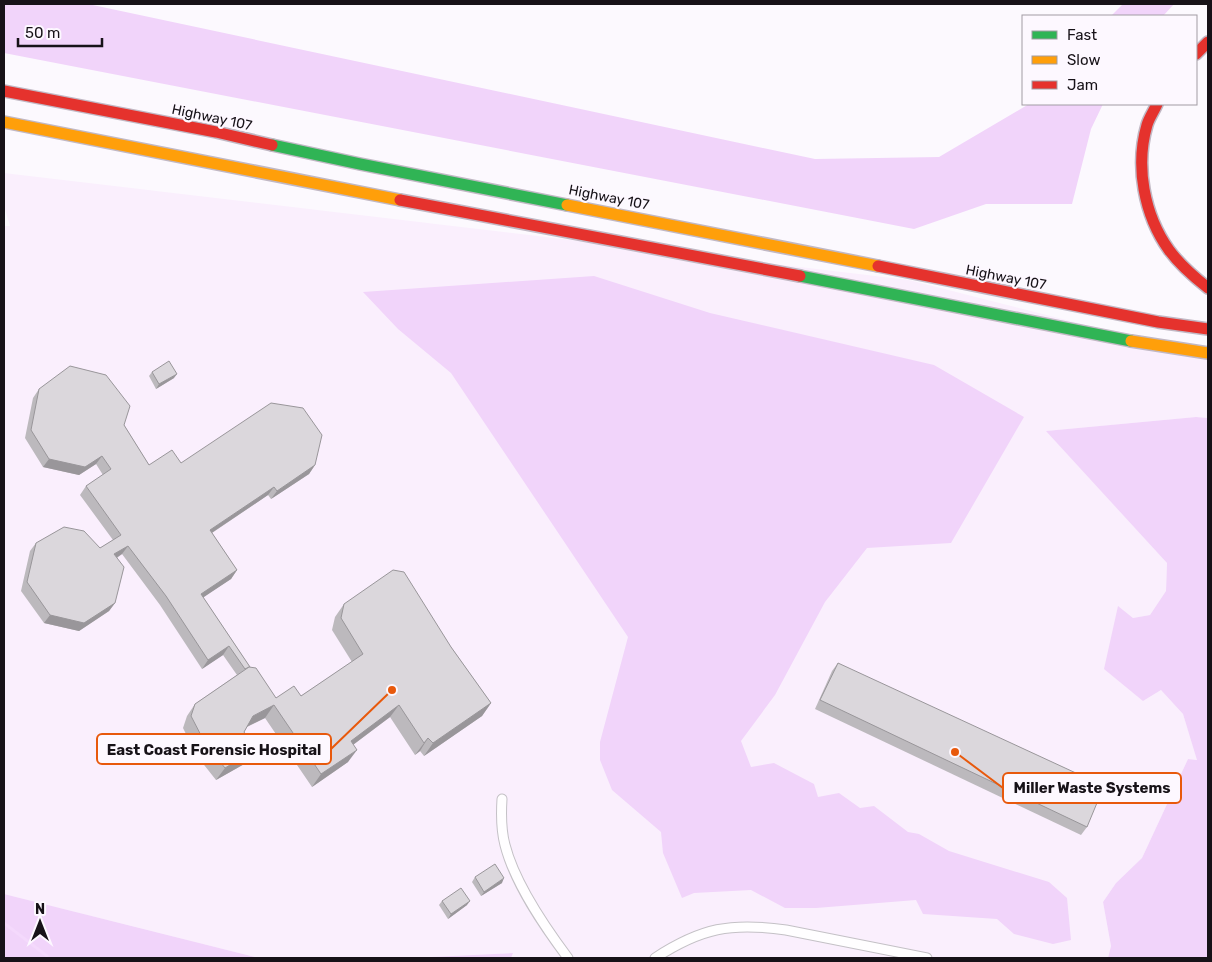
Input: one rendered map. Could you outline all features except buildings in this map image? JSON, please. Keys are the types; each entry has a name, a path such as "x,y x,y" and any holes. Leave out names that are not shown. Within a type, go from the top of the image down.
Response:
{"highway":[{"name":"Highway 107","path":"4,91 216,132 360,164 1024,296 1158,322 1208,329"},
{"path":"1156,105 1147,124 1142,156 1142,182 1151,216 1168,250 1191,275 1208,288"},
{"path":"4,122 877,290 1141,343 1208,353"}],"street":[{"path":"502,800 501,822 504,844 511,864 534,906 568,958"},
{"path":"655,958 699,934 730,927 762,926 927,958"}],"shaded area":[{"path":"4,4 88,4 815,159 939,157 1027,105 1103,105 1091,129 1072,204 986,204 914,229 4,53"},
{"path":"1123,4 1174,4 1164,15 1112,15"},
{"path":"4,173 909,280 1169,346 1208,346 1208,418 1196,417 1047,431 1167,563 1166,591 1150,615 1133,618 1119,607 1143,701 1161,690 1183,714 1198,760 1188,759 1142,858 1116,883 1103,902 1111,946 1108,958 511,958 513,953 410,958 259,958 4,894 4,226 10,226 4,206"},
{"path":"594,276 710,313 934,365 1024,417 951,543 867,548 825,602 775,695 741,741 751,767 774,763 814,784 818,797 839,793 860,808 874,806 908,832 919,834 949,851 1049,882 1067,898 1071,940 1053,944 1014,934 997,919 923,914 916,900 816,908 785,908 751,890 694,893 682,898 663,853 661,832 612,790 600,760 600,742 628,637 451,373 398,329 363,292"},
{"path":"1196,417 1208,418 1208,958 1108,958 1111,946 1103,902 1116,883 1142,858 1188,759 1197,760 1183,714 1161,690 1143,701 1104,669 1118,606 1133,618 1150,615 1166,591 1167,563 1046,431"},
{"path":"4,894 259,958 4,958"},
{"path":"513,953 511,958 410,958"}],"waterway":[{"path":"4,923 47,956 47,958"}],"traffic: fast":[{"path":"272,145 567,205"},
{"path":"800,276 1131,341"}],"traffic: slow":[{"path":"4,122 400,200"},
{"path":"567,205 878,266"},
{"path":"1131,341 1208,353"}],"traffic: jam":[{"path":"1197,53 1208,42"},
{"path":"4,91 216,132 272,145"},
{"path":"1156,105 1147,125 1143,141 1142,173 1148,206 1160,236 1169,250 1187,270 1208,288"},
{"path":"400,200 800,276"},
{"path":"878,266 1158,322 1208,329"}],"place":[{"name":"East Coast Forensic Hospital","path":"392,690"},
{"name":"Miller Waste Systems","path":"955,752"}]}
